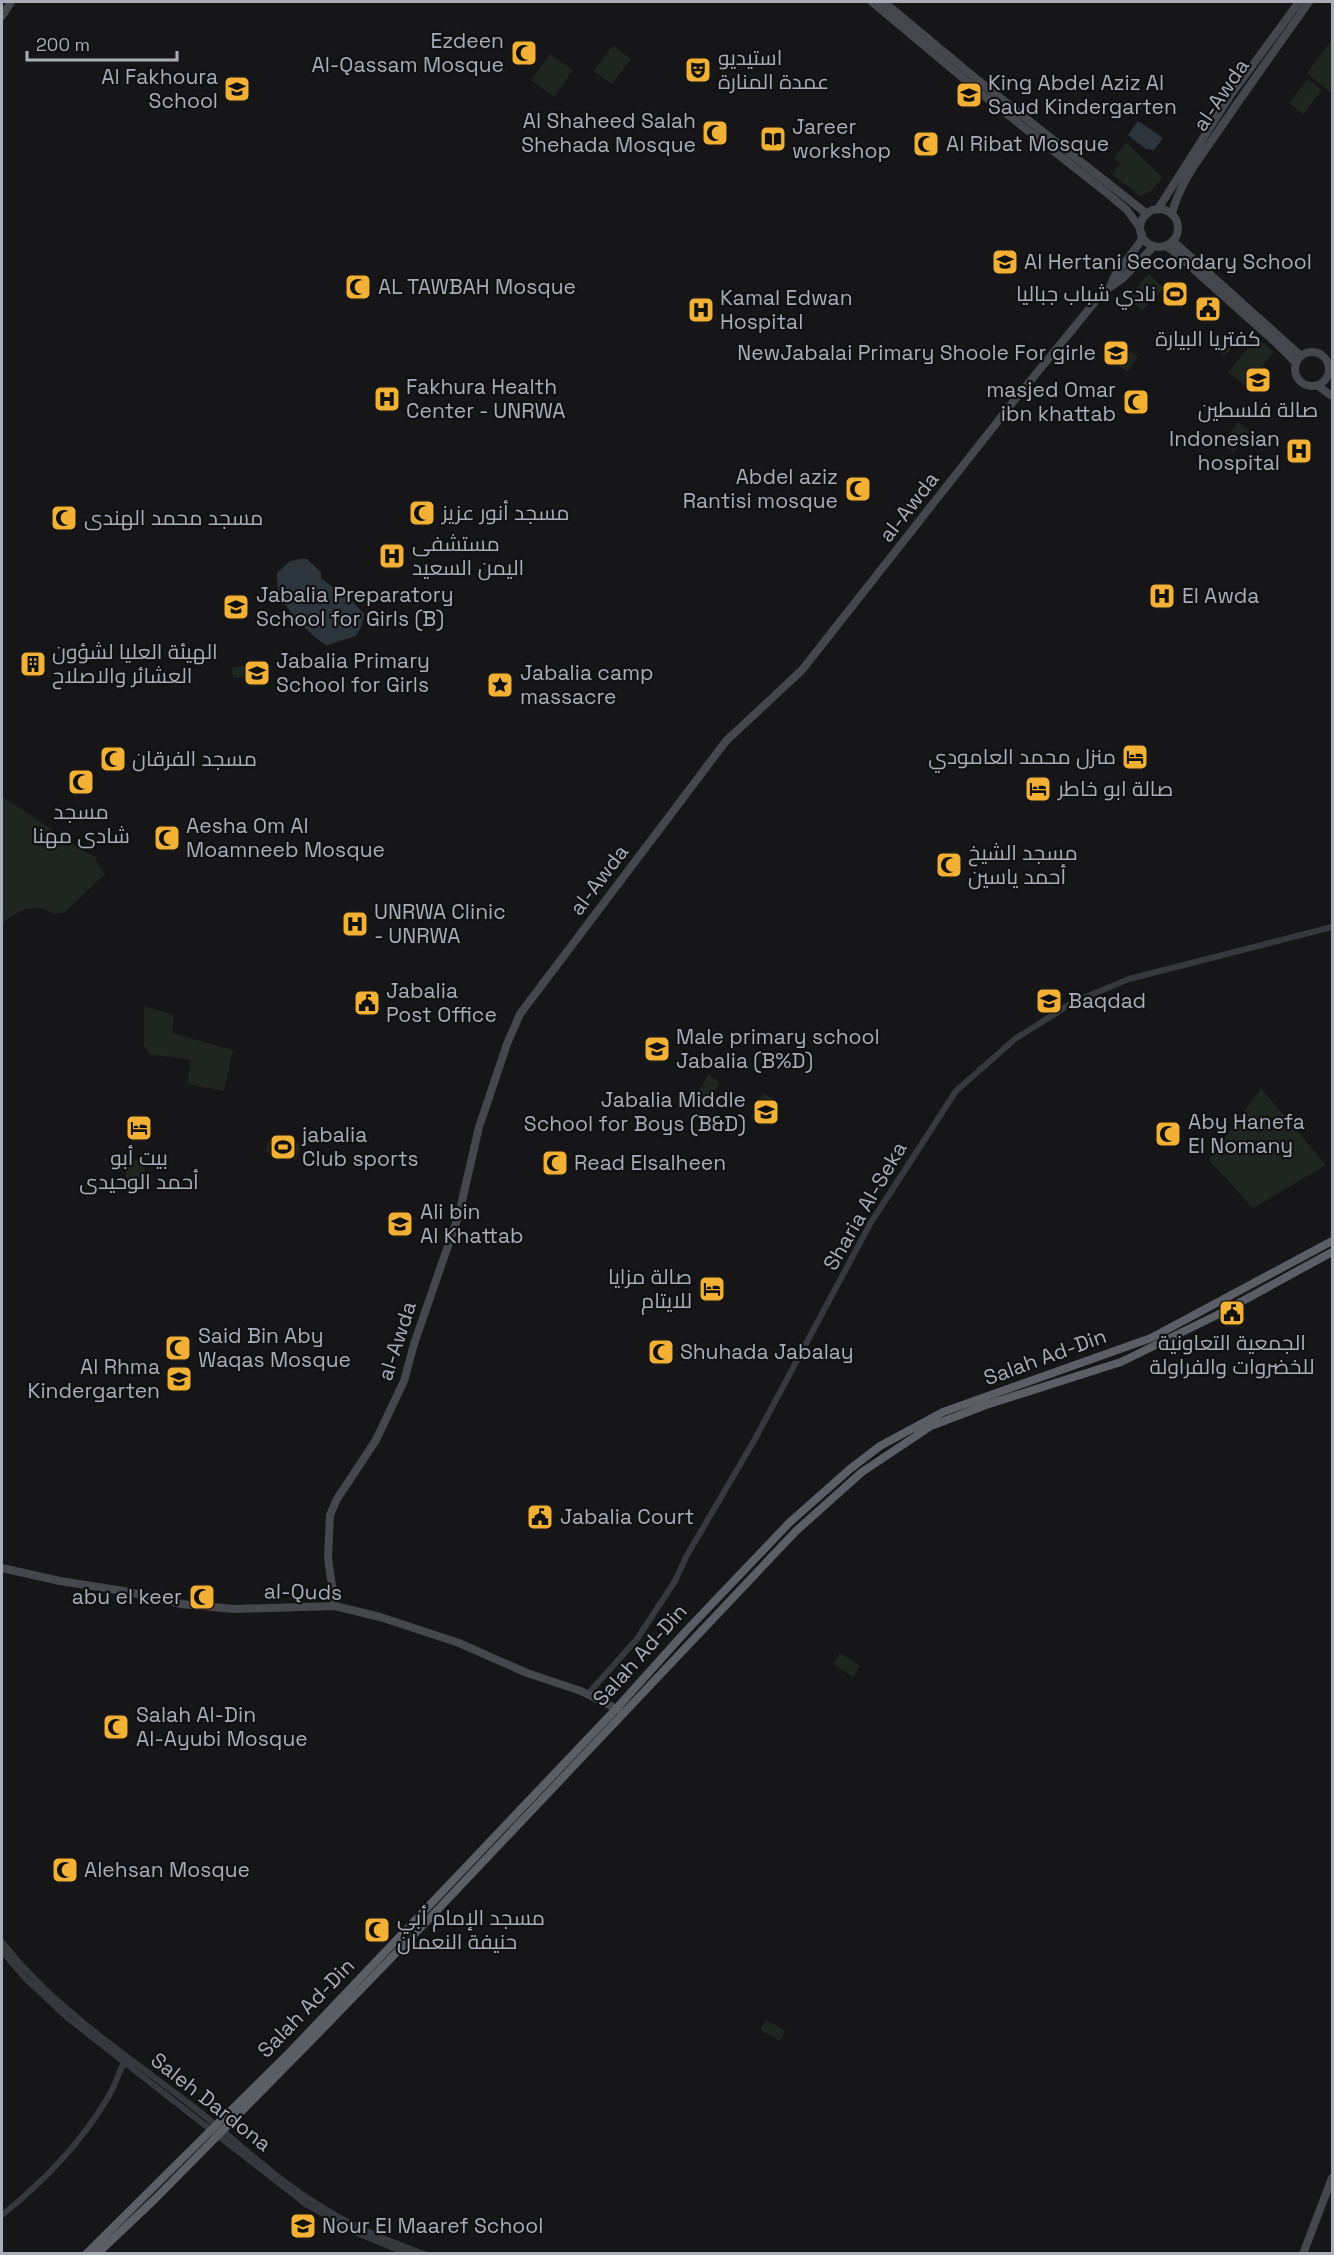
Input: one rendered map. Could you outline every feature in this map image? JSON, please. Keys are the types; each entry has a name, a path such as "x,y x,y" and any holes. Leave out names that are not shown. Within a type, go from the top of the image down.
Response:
{"highway":[{"name":"Salah Ad-Din","path":"97,2253 428,1921 589,1748 687,1630 790,1522 880,1446 943,1412 1151,1338 1332,1241"},
{"name":"Salah Ad-Din","path":"620,1711 796,1531 862,1472 928,1428 986,1405 1120,1362 1227,1310 1332,1252"},
{"name":"Salah Ad-Din","path":"86,2253 217,2131"}],"main road":[{"path":"2,16 11,2"},
{"path":"872,2 974,88 1127,210 1147,242 1154,246 1165,246 1173,241 1178,227 1172,214 1158,209 1147,214 1142,221 1141,231"},
{"path":"884,2 979,81 1147,214"},
{"name":"al-Awda","path":"1158,209 1230,96 1299,2"},
{"name":"al-Awda","path":"1172,214 1175,201 1193,169 1255,76 1309,2"},
{"name":"al-Awda","path":"335,1606 328,1558 330,1515 376,1440 404,1381 414,1344 459,1214 479,1127 507,1044 520,1014 726,741 802,670 1013,402 1111,285 1114,277 1141,242 1141,231"},
{"path":"1173,241 1299,359"},
{"name":"al-Awda","path":"1111,285 1122,279 1154,246"},
{"path":"1165,246 1181,257 1299,359"},
{"path":"1318,386 1331,375 1328,362 1320,353 1309,352 1299,359 1295,373 1300,382 1308,386 1318,386 1332,396"},
{"name":"al-Quds","path":"2,1568 181,1604 234,1610 335,1606 380,1617 436,1635 587,1695 620,1711"},
{"path":"1303,2253 1332,2178"}],"street":[{"name":"Sharia Al-Seka","path":"587,1695 637,1639 675,1581 686,1557 755,1439 870,1224 956,1091 1015,1039 1067,1006 1088,996 1129,979 1332,927"},
{"name":"Saleh Dardona","path":"2,1942 12,1958 40,1986 125,2061"},
{"name":"Saleh Dardona","path":"2,1951 48,2000 125,2061 187,2102 217,2131 307,2205 357,2233 408,2253"},
{"path":"2,2215 43,2181 86,2128 108,2098 125,2061"},
{"name":"Saleh Dardona","path":"217,2131 315,2203 376,2236 424,2253"}],"shaded area":[{"path":"1332,40 1332,94 1307,73"},
{"path":"613,45 631,59 612,84 594,71"},
{"path":"550,54 573,70 554,97 531,80"},
{"path":"1308,79 1322,90 1303,114 1289,103"},
{"path":"1138,121 1163,138 1154,150 1146,149 1128,135"},
{"path":"1126,142 1163,178 1150,192 1140,196 1112,174 1121,163 1114,158"},
{"path":"1149,274 1164,288 1142,311 1128,298"},
{"path":"1228,333 1238,340 1224,357 1215,349"},
{"path":"1257,337 1274,352 1246,386 1228,372"},
{"path":"1119,343 1138,357 1127,372 1108,359"},
{"path":"1238,422 1250,431 1234,452 1222,444"},
{"path":"307,559 321,572 321,579 348,597 364,614 362,625 356,636 327,645 305,628 291,612 280,595 277,573 290,561"},
{"path":"254,665 255,676 233,678 232,667"},
{"path":"2,796 85,852 97,857 96,861 105,874 64,913 54,914 41,908 24,909 2,923"},
{"path":"144,1006 174,1015 172,1033 233,1050 224,1091 187,1084 191,1060 149,1054 144,1045"},
{"path":"708,1075 720,1082 710,1101 697,1094"},
{"path":"1261,1088 1326,1165 1253,1208 1209,1160"},
{"path":"763,1093 776,1100 764,1124 751,1118"},
{"name":"jabalia Club sports","path":"271,1136 301,1143 296,1160 265,1152"},
{"path":"129,1159 146,1162 140,1192 123,1189"},
{"path":"840,1653 860,1666 853,1677 833,1664"},
{"path":"766,2020 785,2030 780,2041 760,2030"}],"place":[{"name":"Ezdeen Al-Qassam Mosque","path":"524,53"},
{"name":"استيديو عمدة المنارة","path":"698,70"},
{"name":"Al Fakhoura School","path":"237,89"},
{"name":"King Abdel Aziz Al Saud Kindergarten","path":"969,95"},
{"name":"Al Shaheed Salah Shehada Mosque","path":"715,133"},
{"name":"Jareer workshop","path":"773,139"},
{"name":"Al Ribat Mosque","path":"926,144"},
{"name":"Al Hertani Secondary School","path":"1005,262"},
{"name":"AL TAWBAH Mosque","path":"358,287"},
{"name":"نادي شباب جباليا","path":"1175,294"},
{"name":"كفتريا البيارة","path":"1208,309"},
{"name":"Kamal Edwan Hospital","path":"701,310"},
{"name":"NewJabalai Primary Shoole For girle","path":"1116,353"},
{"name":"صالة فلسطين","path":"1258,380"},
{"name":"Fakhura Health Center - UNRWA","path":"387,399"},
{"name":"masjed Omar ibn khattab","path":"1136,402"},
{"name":"Indonesian hospital","path":"1299,451"},
{"name":"Abdel aziz Rantisi mosque","path":"858,489"},
{"name":"مسجد أنور عزيز","path":"422,513"},
{"name":"مسجد محمد الهندى","path":"64,518"},
{"name":"مستشفى اليمن السعيد","path":"392,556"},
{"name":"El Awda","path":"1162,596"},
{"name":"Jabalia Preparatory School for Girls (B)","path":"236,607"},
{"name":"الهيئة العليا لشؤون العشائر والاصلاح","path":"33,664"},
{"name":"Jabalia Primary School for Girls","path":"257,673"},
{"name":"Jabalia camp massacre","path":"500,685"},
{"name":"منزل محمد العامودي","path":"1135,757"},
{"name":"مسجد الفرقان","path":"113,759"},
{"name":"مسجد شادى مهنا","path":"81,782"},
{"name":"صالة ابو خاطر","path":"1038,789"},
{"name":"Aesha Om Al Moamneeb Mosque","path":"167,838"},
{"name":"مسجد الشيخ أحمد ياسين","path":"949,865"},
{"name":"UNRWA Clinic - UNRWA","path":"355,924"},
{"name":"Baqdad","path":"1049,1001"},
{"name":"Jabalia Post Office","path":"367,1003"},
{"name":"Male primary school Jabalia (B%D)","path":"657,1049"},
{"name":"Jabalia Middle School for Boys (B&D)","path":"766,1112"},
{"name":"بيت أبو أحمد الوحيدى","path":"139,1128"},
{"name":"Aby Hanefa El Nomany","path":"1168,1134"},
{"name":"jabalia Club sports","path":"283,1147"},
{"name":"Read Elsalheen","path":"555,1163"},
{"name":"Ali bin Al Khattab","path":"400,1224"},
{"name":"صالة مزايا للايتام","path":"712,1289"},
{"name":"الجمعية التعاونية للخضروات والفراولة","path":"1232,1313"},
{"name":"Said Bin Aby Waqas Mosque","path":"178,1348"},
{"name":"Shuhada Jabalay","path":"661,1352"},
{"name":"Al Rhma Kindergarten","path":"179,1379"},
{"name":"Jabalia Court","path":"540,1517"},
{"name":"abu el keer","path":"202,1597"},
{"name":"Salah Al-Din Al-Ayubi Mosque","path":"116,1727"},
{"name":"Alehsan Mosque","path":"65,1870"},
{"name":"مسجد الإمام أبي حنيفة النعمان","path":"377,1930"},
{"name":"Nour El Maaref School","path":"303,2226"}]}
